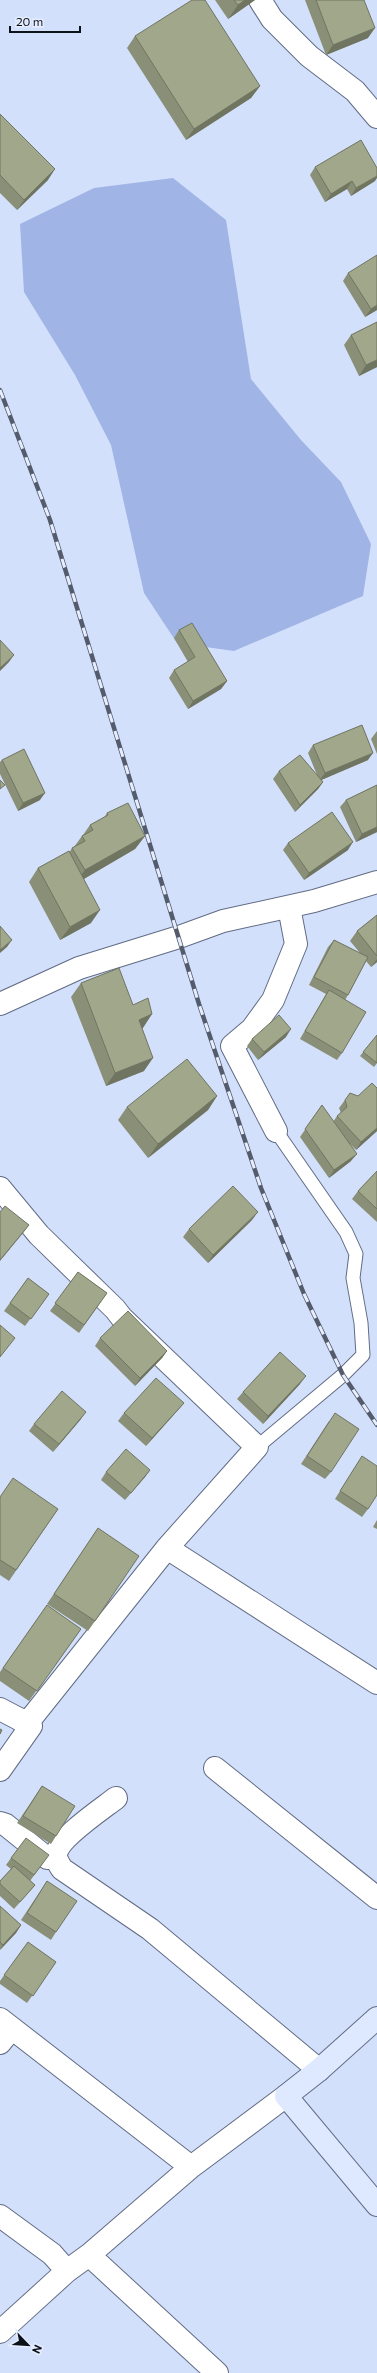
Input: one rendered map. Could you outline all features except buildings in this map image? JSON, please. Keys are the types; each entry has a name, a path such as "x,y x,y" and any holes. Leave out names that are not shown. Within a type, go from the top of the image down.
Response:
{"street":[{"path":"260,0 272,19 309,56 355,91 377,117"},
{"path":"0,1004 79,968 179,937 223,921 314,901 377,882"},
{"path":"276,1131 232,1046 252,1029 274,1000 296,944 289,907"},
{"path":"0,1188 39,1235 122,1318 257,1446 167,1548 29,1721"},
{"path":"167,1548 377,1683"},
{"path":"0,1709 18,1719 29,1721"},
{"path":"0,1770 31,1726 29,1721"},
{"path":"215,1768 377,1898"},
{"path":"116,1798 67,1838 58,1850 56,1858 62,1869 150,1929 319,2070"},
{"path":"0,1823 6,1825 46,1858 56,1858"},
{"path":"0,2332 67,2271 89,2255 191,2167 319,2070 377,2018"},
{"path":"4,2030 191,2167"},
{"path":"286,2096 377,2205"},
{"path":"0,2216 52,2254 67,2271"},
{"path":"89,2255 218,2373"}],"lane":[{"path":"257,1446 343,1375 363,1355 361,1323 353,1278 356,1254 346,1232 276,1131"}],"shaded area":[{"path":"173,178 226,220 251,379 301,440 341,482 371,544 363,596 234,651 177,643 144,593 111,445 75,375 24,292 20,224 94,188"}],"railway":[{"path":"0,390 50,520 199,1004 261,1188 304,1294 343,1375 377,1425"}]}
